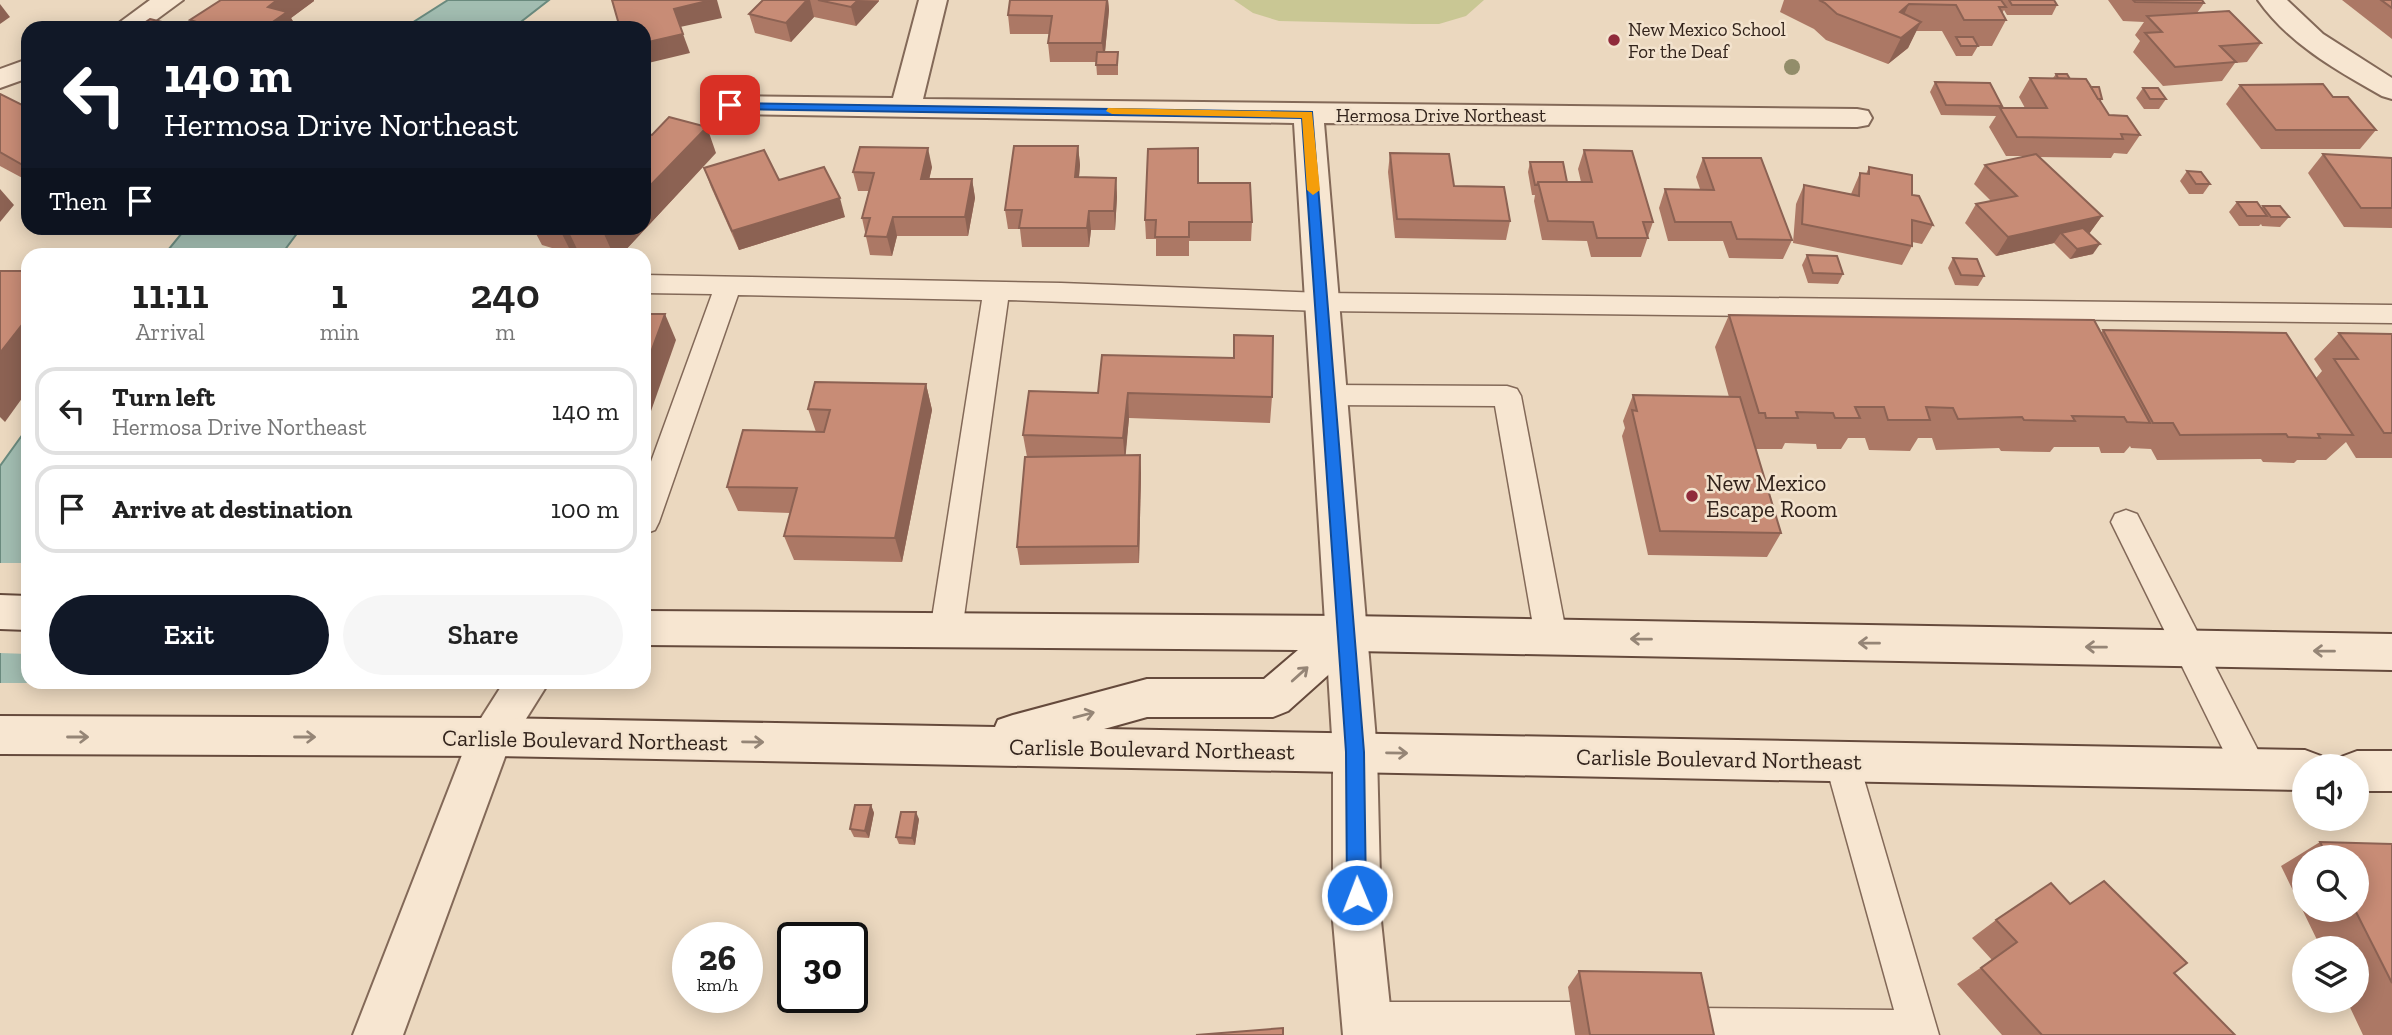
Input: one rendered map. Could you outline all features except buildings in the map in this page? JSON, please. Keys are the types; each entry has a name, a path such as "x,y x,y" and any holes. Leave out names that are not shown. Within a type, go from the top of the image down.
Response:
{"main road":[{"path":"137,21 169,0"},
{"path":"906,107 933,0"},
{"path":"2272,0 2289,21 2325,52 2392,90"},
{"path":"0,79 21,71"},
{"name":"Hermosa Drive Northeast","path":"730,105 1308,114 1857,118"},
{"path":"1308,114 1355,752 1357,921 1367,1028"},
{"path":"0,612 21,613"},
{"path":"651,628 1346,633 2392,652"},
{"path":"970,746 1147,698 1273,698 1346,633"},
{"path":"378,1035 491,737 523,689"},
{"name":"Carlisle Boulevard Northeast","path":"5,735 491,737 2292,770"},
{"path":"2369,771 2392,771"}],"lane":[{"path":"651,284 996,291 1322,302 2392,314"},
{"path":"651,502 728,285"},
{"path":"946,631 996,291"},
{"path":"1328,396 1507,396 1551,637"},
{"path":"2126,522 2250,769"},
{"path":"1693,1027 1919,1032 1843,762"},
{"path":"1367,1028 1572,1021"}],"shaded area":[{"path":"448,0 549,0 522,21 415,21"},
{"path":"1234,0 1484,0 1466,16 1439,24 1413,24 1279,21 1253,13"},
{"path":"180,235 296,235 286,248 170,248"},
{"path":"21,437 21,689 26,689 0,733 0,466"}],"pier":[{"path":"0,563 21,563 21,654 0,653"},
{"path":"0,683 21,683 21,689 29,689 0,737"}],"slow traffic":[{"path":"1112,111 1308,114 1313,190"}],"place":[{"name":"New Mexico School For the Deaf","path":"1614,40"},
{"name":"New Mexico Escape Room","path":"1692,496"}],"route":[{"path":"730,105 1308,114 1355,752 1357,895"}]}
